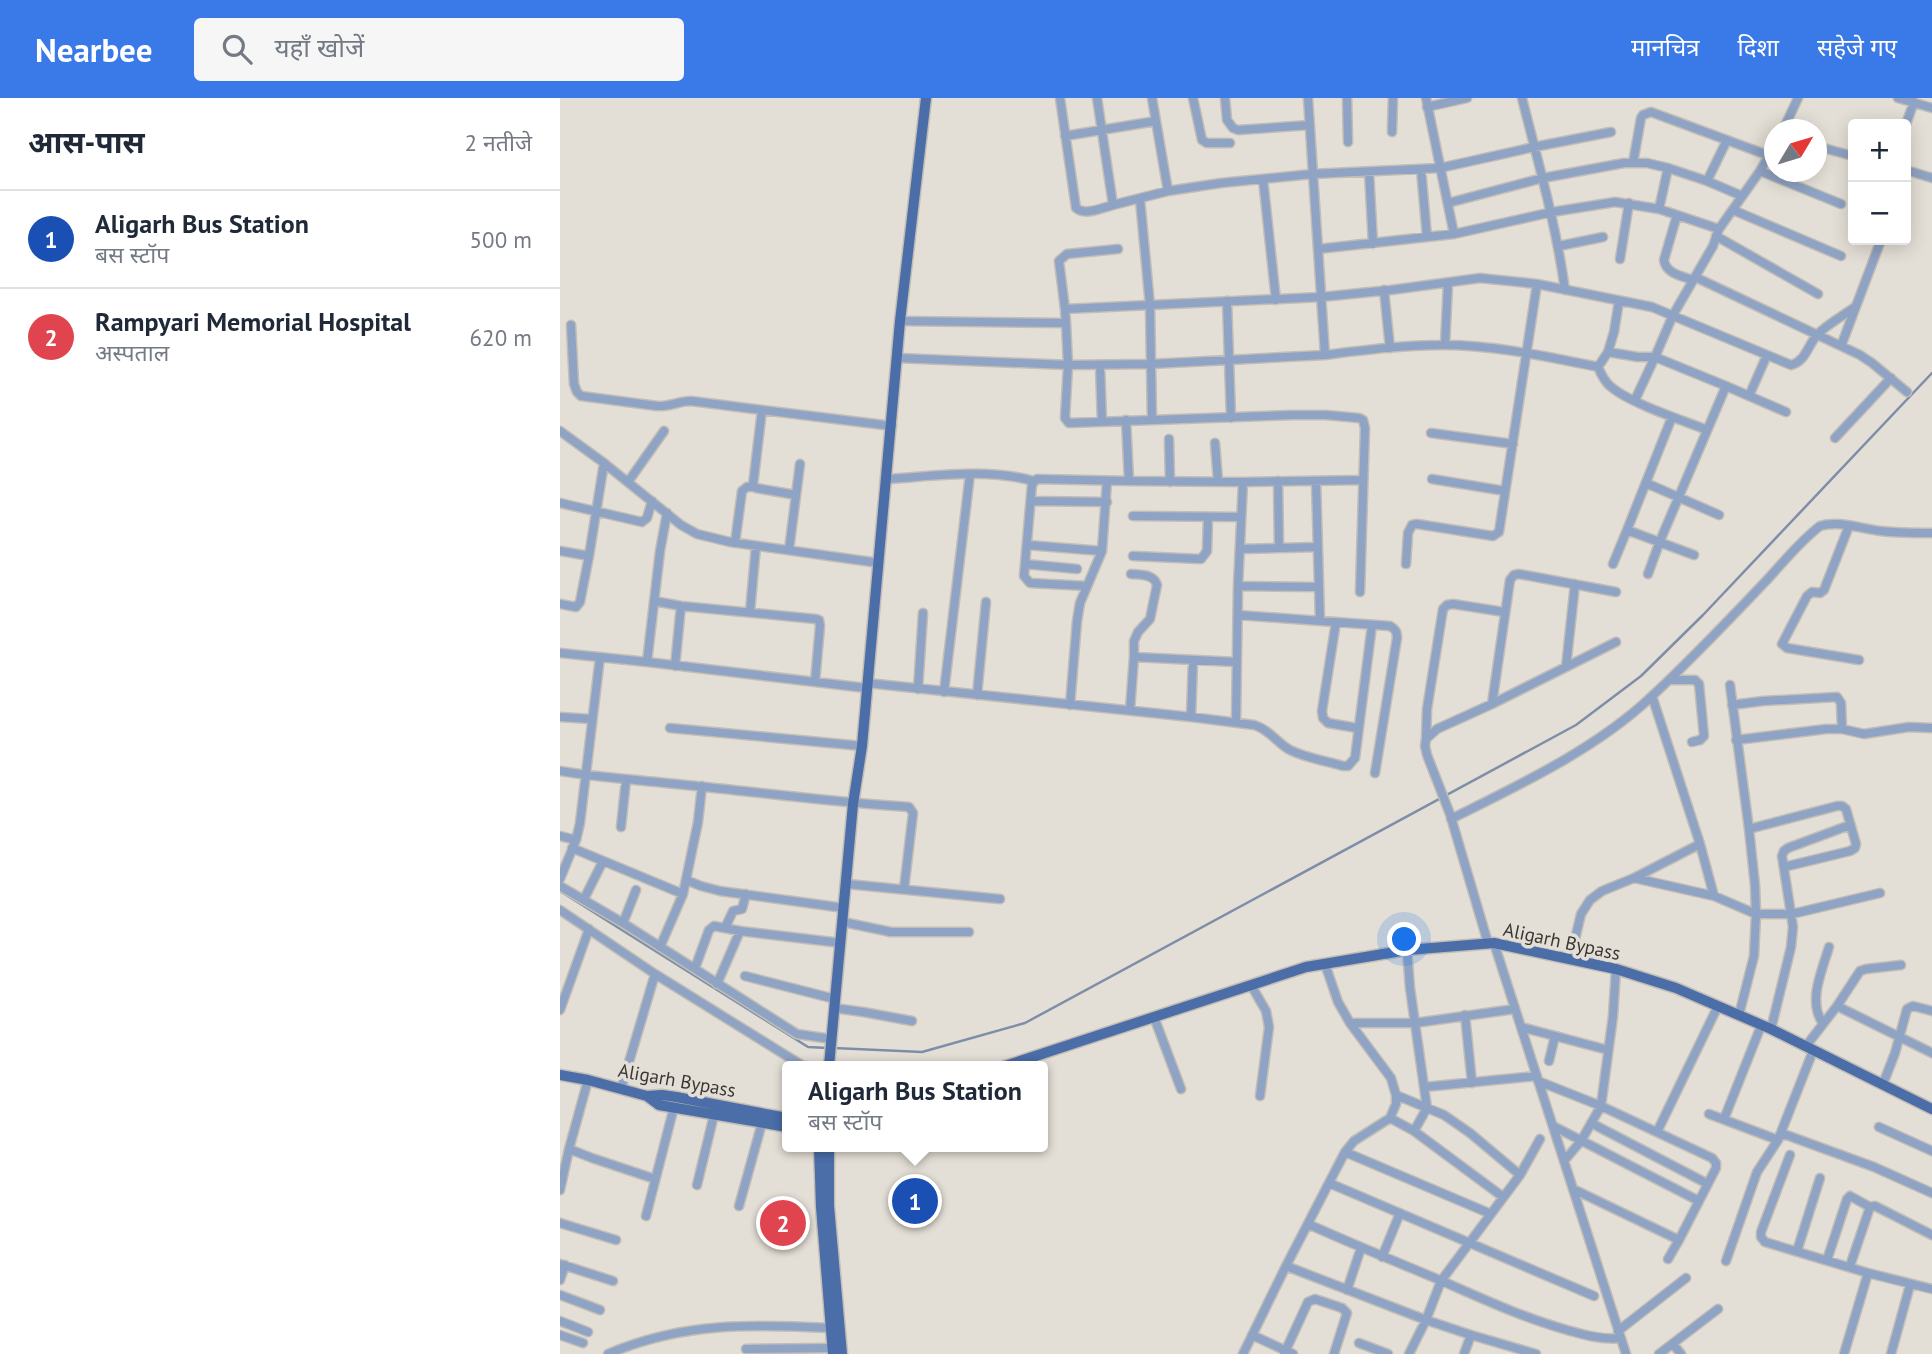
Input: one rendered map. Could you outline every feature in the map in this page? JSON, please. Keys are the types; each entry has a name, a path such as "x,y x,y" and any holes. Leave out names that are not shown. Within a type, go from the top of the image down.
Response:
{"main road":[{"path":"829,1061 853,804 862,746 901,321 926,98"},
{"name":"Aligarh Bypass","path":"1019,1061 1306,967 1407,950 1491,943 1616,970 1676,988 1739,1015 1932,1109"},
{"name":"Aligarh Bypass","path":"560,1075 647,1096 662,1095 782,1117"},
{"path":"647,1096 659,1105 782,1126"},
{"path":"819,1152 831,1328 836,1352"},
{"path":"829,1152 836,1352"}],"street":[{"path":"1059,98 1076,208 1084,212 1168,191 1221,183 1311,173 1440,168 1611,132"},
{"path":"1097,98 1113,205"},
{"path":"1152,98 1168,191"},
{"path":"1193,98 1202,140 1208,143 1230,143"},
{"path":"1225,98 1227,120 1238,130 1310,125"},
{"path":"1308,98 1325,355"},
{"path":"1347,98 1348,142"},
{"path":"1392,132 1393,98"},
{"path":"1454,234 1426,103 1467,98"},
{"path":"1522,98 1552,212 1565,290"},
{"path":"1788,119 1798,98"},
{"path":"1898,98 1932,108"},
{"path":"1908,119 1914,102"},
{"path":"1633,163 1641,118 1647,112 1764,154"},
{"path":"1065,136 1156,121"},
{"path":"1707,181 1727,140"},
{"path":"1827,149 1848,155"},
{"path":"1448,203 1543,178 1633,163 1668,168 1742,196"},
{"path":"1634,400 1673,315 1713,246 1717,233 1764,165"},
{"path":"1659,209 1668,168"},
{"path":"1421,169 1427,237"},
{"path":"1760,171 1841,204"},
{"path":"1369,172 1373,244"},
{"path":"1911,172 1932,178"},
{"path":"1263,179 1276,300"},
{"path":"1140,198 1150,306 1152,420"},
{"path":"1318,248 1454,234 1552,212 1607,203 1629,203 1677,215 1717,233 1818,294"},
{"path":"1620,259 1629,203"},
{"path":"1732,210 1841,256"},
{"path":"1677,215 1664,260 1671,272 1694,278 1841,345 1872,363 1907,392"},
{"path":"1559,246 1603,237"},
{"path":"1841,345 1879,245"},
{"path":"1118,249 1067,254 1059,261 1066,323 1067,421 1326,415 1359,418 1365,424 1360,592"},
{"path":"1065,309 1321,297 1480,278 1537,284 1651,307 1786,363 1796,363 1818,334 1855,307"},
{"path":"1445,345 1448,283"},
{"path":"1406,564 1409,529 1412,525 1493,536 1499,531 1537,284"},
{"path":"1384,290 1390,348"},
{"path":"1227,301 1231,418"},
{"path":"1598,367 1608,352 1619,301"},
{"path":"901,321 1066,323"},
{"path":"571,325 574,384 581,396 664,407 691,401 892,426"},
{"path":"898,358 1068,365 1151,364 1325,355 1445,345 1526,353 1598,367"},
{"path":"1608,352 1655,357 1786,412"},
{"path":"1749,396 1767,355"},
{"path":"1100,365 1102,422"},
{"path":"1598,367 1609,385 1634,400 1707,430"},
{"path":"1835,438 1891,378"},
{"path":"1648,575 1726,386"},
{"path":"754,487 762,410"},
{"path":"1613,564 1672,416"},
{"path":"1126,420 1129,481"},
{"path":"560,430 681,525 697,534 735,543 878,563"},
{"path":"628,482 664,431"},
{"path":"1431,433 1513,444"},
{"path":"1168,439 1170,482"},
{"path":"1215,443 1218,481"},
{"path":"560,604 576,607 579,604 604,463"},
{"path":"789,550 800,464"},
{"path":"887,479 999,473 1034,481 1363,480"},
{"path":"944,692 970,474"},
{"path":"1432,479 1505,491"},
{"path":"1034,481 1024,576 1030,583 1087,586"},
{"path":"1070,705 1077,621 1080,603 1102,551 1107,481"},
{"path":"1278,481 1279,548"},
{"path":"1317,481 1320,621"},
{"path":"1236,722 1243,482"},
{"path":"1646,483 1718,515"},
{"path":"735,543 742,491 747,487 796,495"},
{"path":"560,503 642,522 647,518 652,501"},
{"path":"1031,501 1107,502"},
{"path":"647,662 667,513"},
{"path":"1133,516 1241,517"},
{"path":"1133,556 1201,559 1207,551 1208,517"},
{"path":"1451,817 1490,800 1623,722 1669,680 1814,531 1827,524 1881,531 1932,533"},
{"path":"1849,527 1824,590 1820,593 1812,592 1807,596 1782,644 1787,648 1859,660"},
{"path":"1627,530 1695,555"},
{"path":"1027,545 1102,551"},
{"path":"750,612 756,546"},
{"path":"1240,549 1318,548"},
{"path":"560,551 589,556"},
{"path":"1025,564 1077,569"},
{"path":"1130,574 1152,577 1157,585 1150,619 1134,641 1130,710"},
{"path":"1492,704 1504,612 1510,580 1514,575 1616,592"},
{"path":"1566,667 1575,584"},
{"path":"1238,586 1319,587"},
{"path":"654,601 681,607 819,620 815,682"},
{"path":"977,695 986,603"},
{"path":"1504,612 1453,604 1443,609 1427,709 1425,746 1538,1078 1616,1337 1626,1354"},
{"path":"675,666 681,607"},
{"path":"918,689 923,612"},
{"path":"1238,615 1390,626 1397,632 1376,774"},
{"path":"1336,622 1323,718 1328,723 1357,728"},
{"path":"560,653 815,682 918,689 1236,722 1262,727 1294,752 1348,766 1354,758 1372,625"},
{"path":"1426,739 1437,729 1616,642"},
{"path":"560,879 574,844 583,804 600,657"},
{"path":"1134,657 1236,662"},
{"path":"1191,717 1194,660"},
{"path":"1669,680 1695,680 1699,684 1703,736 1692,742"},
{"path":"1730,685 1749,829 1756,914 1754,957 1739,1015"},
{"path":"1653,696 1714,896"},
{"path":"1732,705 1773,700 1837,698 1841,703 1842,729"},
{"path":"560,717 592,719"},
{"path":"1736,740 1792,732 1842,729 1873,734 1909,727 1932,728"},
{"path":"670,728 862,746"},
{"path":"560,771 853,804 909,807 914,813 904,889"},
{"path":"621,827 626,780"},
{"path":"660,947 683,894 698,822 702,786"},
{"path":"1749,829 1837,806 1846,809 1855,848 1784,867"},
{"path":"1724,1119 1766,1028 1791,947 1793,927 1782,856 1784,851 1850,825"},
{"path":"560,836 603,861 683,894"},
{"path":"1570,960 1581,914 1590,900 1602,891 1634,878 1700,844"},
{"path":"584,899 603,861"},
{"path":"1634,878 1714,896 1756,914 1791,914 1881,893"},
{"path":"686,880 701,886 746,894 844,908"},
{"path":"847,884 1000,899"},
{"path":"560,886 797,1034 831,1042"},
{"path":"623,923 636,890"},
{"path":"725,928 733,911 742,909 746,894"},
{"path":"560,910 655,974 795,1061"},
{"path":"843,922 891,932 969,932"},
{"path":"695,968 709,930 715,926 841,943"},
{"path":"560,1010 589,929"},
{"path":"717,984 740,931"},
{"path":"1822,1023 1815,1005 1829,947"},
{"path":"1407,950 1427,1108 1414,1131"},
{"path":"1243,1354 1345,1152 1354,1141 1390,1118 1396,1104 1391,1078 1350,1023 1338,1002 1325,964"},
{"path":"1726,1261 1757,1172 1780,1136 1810,1049 1822,1023 1860,971 1900,965"},
{"path":"1564,1161 1581,1141 1601,1106 1616,970"},
{"path":"621,1089 655,974"},
{"path":"746,976 863,1012 912,1021"},
{"path":"1251,985 1266,1011 1269,1027 1260,1096"},
{"path":"1657,1132 1718,1006"},
{"path":"1837,1006 1932,1053"},
{"path":"1883,1084 1909,1006 1932,1011"},
{"path":"1350,1023 1415,1023 1515,1009"},
{"path":"1465,1014 1472,1083"},
{"path":"1154,1017 1181,1089"},
{"path":"1521,1027 1608,1050"},
{"path":"1549,1061 1556,1036"},
{"path":"1425,1087 1538,1078 1712,1158 1716,1168 1668,1259"},
{"path":"560,1190 589,1080"},
{"path":"1396,1095 1444,1115 1520,1175"},
{"path":"646,1216 674,1107"},
{"path":"1709,1114 1863,1163 1932,1193"},
{"path":"697,1185 714,1115"},
{"path":"1390,1118 1414,1131 1503,1197"},
{"path":"739,1206 762,1123"},
{"path":"1591,1123 1708,1184"},
{"path":"1553,1126 1699,1201"},
{"path":"1879,1128 1932,1151"},
{"path":"1409,1354 1441,1281 1520,1175 1540,1139"},
{"path":"569,1149 655,1179"},
{"path":"1345,1152 1491,1214"},
{"path":"1790,1155 1761,1232 1765,1242 1910,1285 1932,1289"},
{"path":"1797,1251 1820,1178"},
{"path":"1329,1183 1594,1296"},
{"path":"1573,1189 1679,1240"},
{"path":"1827,1260 1850,1196 1932,1235"},
{"path":"1850,1266 1870,1207"},
{"path":"1382,1257 1400,1213"},
{"path":"560,1223 616,1240"},
{"path":"1308,1224 1510,1311 1588,1336 1616,1337 1686,1278"},
{"path":"1347,1290 1361,1248"},
{"path":"560,1280 563,1264 613,1281"},
{"path":"1286,1266 1426,1320 1536,1354"},
{"path":"1844,1354 1868,1273"},
{"path":"1891,1354 1910,1285"},
{"path":"560,1295 600,1310"},
{"path":"1252,1335 1288,1353 1308,1302 1315,1299 1342,1308 1347,1313 1334,1354"},
{"path":"1659,1354 1718,1309"},
{"path":"560,1321 588,1332"},
{"path":"608,1354 690,1329 775,1326 831,1328"},
{"path":"560,1335 583,1343"},
{"path":"1464,1354 1471,1335"},
{"path":"1359,1343 1388,1354"},
{"path":"1673,1344 1681,1354"},
{"path":"746,1349 836,1352"}],"waterway":[{"path":"834,1048 922,1052 1025,1023 1576,725 1641,676 1703,615 1932,373"},
{"path":"560,891 808,1047 827,1048"}],"place":[{"name":"Aligarh Bus Station","path":"915,1201"},
{"name":"Rampyari Memorial Hospital","path":"783,1223"}]}
